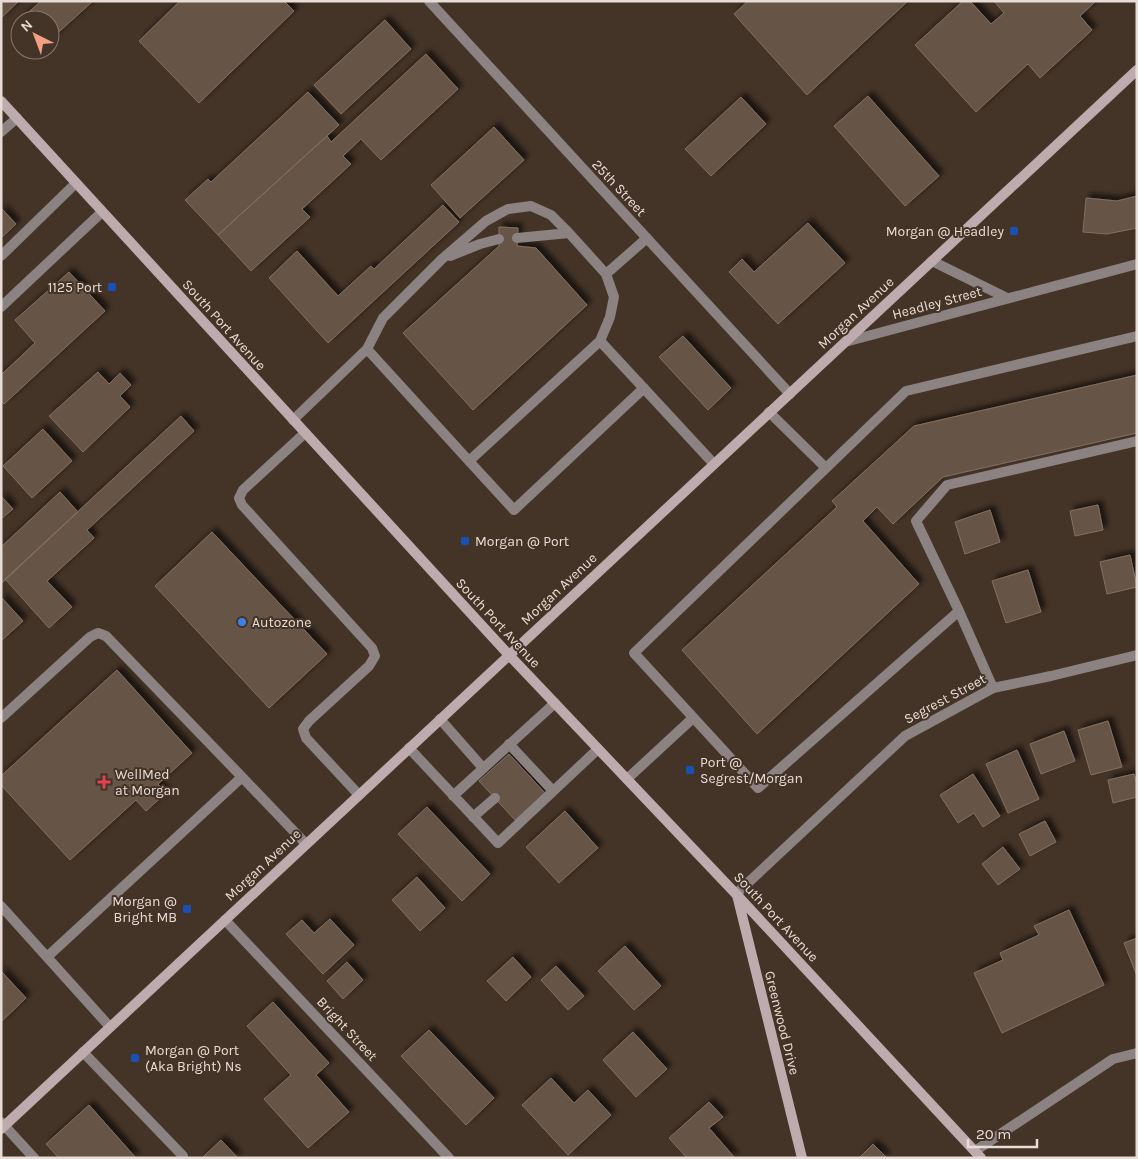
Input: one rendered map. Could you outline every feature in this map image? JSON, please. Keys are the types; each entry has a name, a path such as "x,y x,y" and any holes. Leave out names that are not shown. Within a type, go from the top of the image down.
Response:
{"main road":[{"name":"Morgan Avenue","path":"2,1126 1137,70"},
{"name":"South Port Avenue","path":"1,101 509,655 736,894 978,1155"},
{"name":"Greenwood Drive","path":"736,894 802,1158"}],"street":[{"name":"25th Street","path":"429,1 790,394"},
{"path":"1,132 17,118"},
{"path":"1,256 76,183"},
{"path":"293,420 367,349 383,318 442,259 486,221 508,209 531,206 551,215 606,274 614,298 610,317 600,341 469,461"},
{"path":"1,307 102,212"},
{"path":"1,248 25,233"},
{"path":"517,238 568,233"},
{"path":"442,259 499,238"},
{"path":"606,274 647,238"},
{"name":"Headley Street","path":"932,261 1007,298"},
{"name":"Headley Street","path":"845,342 1137,264"},
{"path":"959,611 758,788 634,652 906,391 1137,336"},
{"path":"600,341 714,464"},
{"path":"367,349 514,510 644,388"},
{"path":"769,412 826,468"},
{"path":"305,433 242,490 238,498 242,505 372,648 375,656 369,666 309,721 303,729 306,738 359,795"},
{"path":"993,688 916,520 947,484 1137,441"},
{"path":"1,718 90,637 98,633 106,636 306,844"},
{"name":"Segrest Street","path":"736,894 905,736 993,688 1137,655"},
{"path":"453,796 555,703"},
{"path":"627,779 693,718"},
{"path":"440,719 483,768"},
{"path":"509,744 526,768 553,791"},
{"path":"409,748 498,844 598,749"},
{"path":"47,957 242,777"},
{"path":"473,817 495,798"},
{"path":"1,906 110,1027"},
{"name":"Bright Street","path":"225,920 449,1158"},
{"path":"83,1052 183,1156"},
{"path":"978,1155 1113,1060 1137,1053"},
{"path":"2,1126 34,1158"}],"building":[{"path":"1,1 19,1 1,18"},
{"path":"41,1 93,1 60,31 60,10 31,10"},
{"path":"180,1 284,1 294,11 199,103 139,41"},
{"path":"748,1 908,1 807,95 734,14"},
{"path":"963,1 970,1 991,24 1004,13 994,1 1096,1 1080,16 1092,30 1040,78 1028,64 976,112 915,45"},
{"path":"385,20 411,49 341,114 314,85"},
{"path":"426,54 458,89 381,160 361,139 343,156 351,164 302,209 310,217 251,271 218,235 327,136 331,142"},
{"path":"308,92 339,125 218,235 185,200 208,179 211,182"},
{"path":"868,96 939,176 905,206 834,126"},
{"path":"741,97 766,124 711,176 685,149"},
{"path":"494,127 524,160 460,218 431,185"},
{"path":"1137,196 1137,228 1107,234 1083,232 1086,198 1117,201"},
{"path":"443,205 459,222 328,343 269,278 297,251 338,296 371,266 374,269"},
{"path":"1,208 16,224 1,238"},
{"path":"808,223 845,263 778,324 729,272 742,259 754,272"},
{"path":"499,227 518,228 517,246 536,248 587,305 473,410 403,333 499,246"},
{"path":"69,272 105,311 4,404 1,401 1,375 35,343 15,320"},
{"path":"683,336 731,388 708,410 659,357"},
{"path":"98,372 109,384 120,373 131,385 120,396 130,407 83,452 49,416"},
{"path":"1137,375 1137,433 943,477 893,524 877,507 863,521 919,584 757,734 682,650 837,507 832,501 914,426"},
{"path":"181,416 194,431 87,530 94,538 47,581 72,607 49,628 5,579"},
{"path":"43,429 72,461 32,498 3,466"},
{"path":"60,492 78,512 1,584 1,547"},
{"path":"1,496 13,509 1,519"},
{"path":"1098,505 1103,530 1075,536 1070,511"},
{"path":"990,510 1000,542 965,554 955,522"},
{"path":"212,532 327,654 269,708 155,586"},
{"path":"1130,555 1137,587 1107,594 1100,562"},
{"path":"1028,570 1041,612 1006,623 992,581"},
{"path":"1,597 23,621 1,641"},
{"path":"117,670 192,753 158,784 166,793 146,811 136,800 70,860 1,785 1,776"},
{"path":"1108,721 1122,767 1091,775 1078,730"},
{"path":"1064,731 1075,761 1041,774 1030,744"},
{"path":"1017,750 1039,799 1008,813 986,764"},
{"path":"509,754 545,793 515,820 479,781"},
{"path":"973,774 1000,816 983,827 974,813 958,823 940,795"},
{"path":"1134,774 1137,785 1137,797 1113,803 1108,780"},
{"path":"427,807 490,874 462,901 398,834"},
{"path":"565,811 598,848 559,883 526,847"},
{"path":"1045,821 1056,842 1030,856 1019,834"},
{"path":"1003,847 1020,869 998,885 982,864"},
{"path":"417,877 445,908 420,931 392,900"},
{"path":"1069,910 1104,985 1002,1033 974,973 1003,960 1000,953 1039,935 1034,926"},
{"path":"330,919 354,945 323,974 286,934 302,920 314,933"},
{"path":"1137,938 1137,976 1124,943"},
{"path":"625,946 661,986 634,1010 598,971"},
{"path":"513,957 531,977 506,1001 487,981"},
{"path":"347,962 363,980 343,999 327,981"},
{"path":"556,966 584,996 568,1010 541,980"},
{"path":"1,971 26,998 1,1022"},
{"path":"273,1002 329,1063 316,1075 349,1112 308,1148 264,1099 291,1075 247,1026"},
{"path":"429,1030 494,1098 466,1125 401,1056"},
{"path":"633,1032 667,1069 636,1097 603,1060"},
{"path":"551,1078 574,1103 588,1090 611,1115 568,1155 522,1105"},
{"path":"709,1102 723,1117 709,1128 735,1158 687,1158 669,1138"},
{"path":"89,1105 136,1158 59,1158 46,1144"},
{"path":"221,1140 238,1158 202,1158"},
{"path":"873,1144 887,1158 859,1158"}],"place":[{"name":"Morgan @ Headley","path":"1014,231"},
{"name":"1125 Port","path":"112,287"},
{"name":"Morgan @ Port","path":"465,541"},
{"name":"Autozone","path":"242,622"},
{"name":"Port @ Segrest/Morgan","path":"690,770"},
{"name":"WellMed at Morgan","path":"104,782"},
{"name":"Morgan @ Bright MB","path":"187,909"},
{"name":"Morgan @ Port (Aka Bright) Ns","path":"135,1058"}]}
